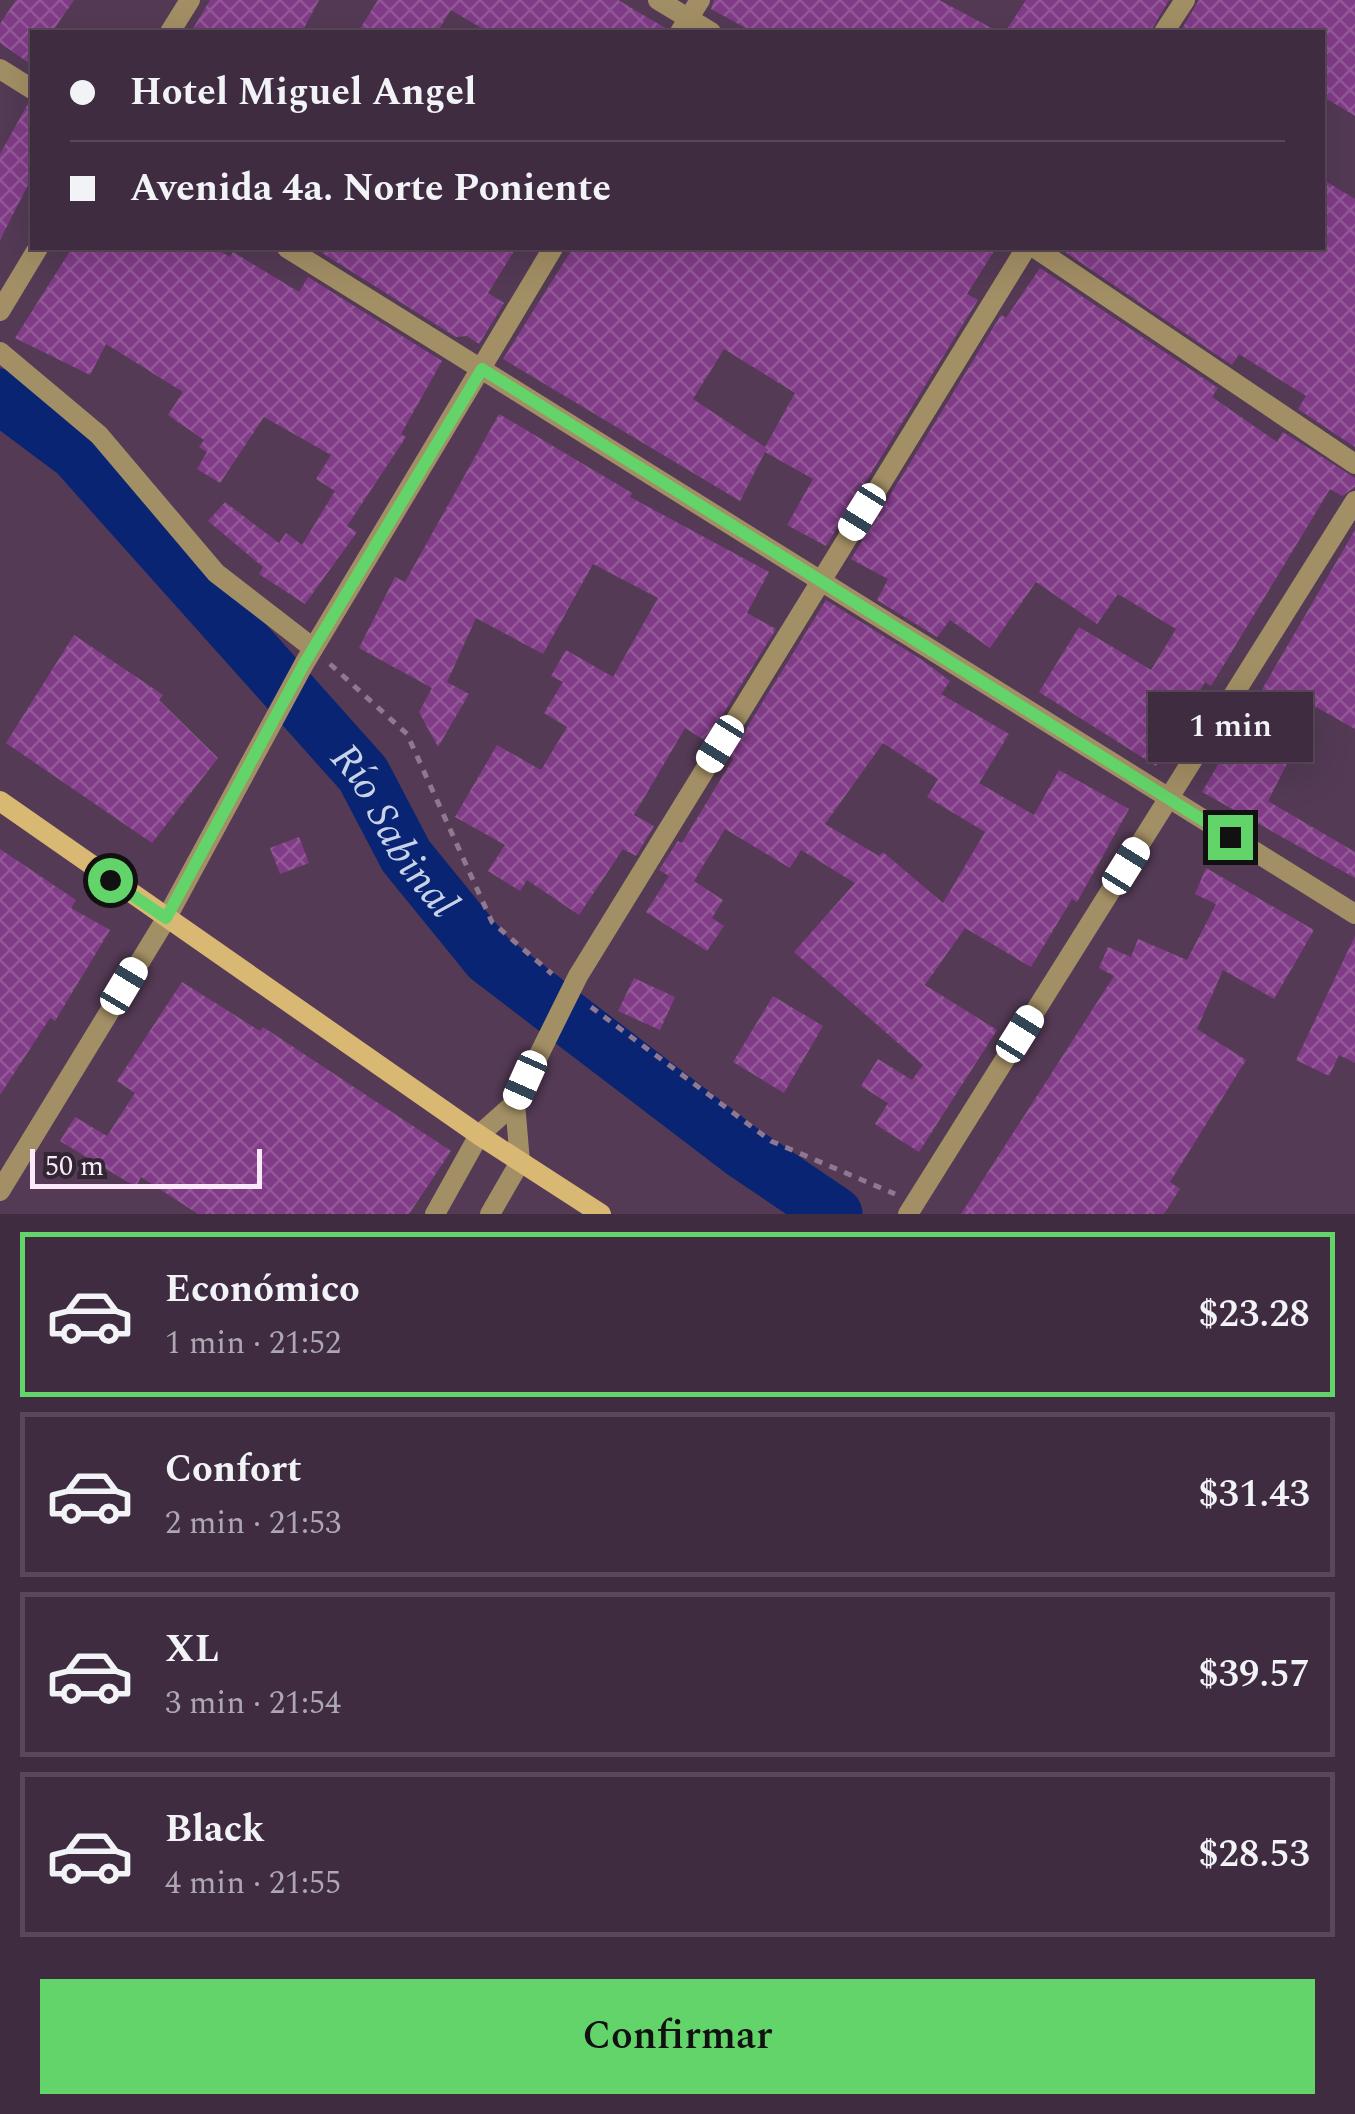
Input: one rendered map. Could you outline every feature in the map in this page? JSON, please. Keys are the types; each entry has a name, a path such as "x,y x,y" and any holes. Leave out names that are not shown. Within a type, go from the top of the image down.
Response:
{"main road":[{"path":"0,801 479,1135 602,1214"}],"street":[{"path":"171,30 190,0"},
{"path":"658,0 690,17"},
{"path":"1165,30 1185,0"},
{"path":"0,68 30,88"},
{"path":"0,311 37,250"},
{"path":"290,250 1355,914"},
{"path":"0,1191 166,918 308,656 552,250"},
{"path":"435,1214 479,1135 515,1104 566,998 1025,250"},
{"path":"1039,250 1355,464"},
{"path":"0,352 99,435 216,574 308,656"},
{"path":"908,1214 1355,501"},
{"path":"490,1214 520,1162 515,1104"}],"building":[{"path":"16,0 74,0 53,30 30,30 30,64 0,43 0,24"},
{"path":"210,0 319,0 303,30 192,30"},
{"path":"378,0 618,0 667,29 485,30 451,10 438,30 359,30"},
{"path":"714,0 939,0 995,30 749,30 711,9"},
{"path":"1026,0 1169,0 1151,30 1006,30"},
{"path":"1199,0 1355,0 1355,116 1325,98 1325,30 1181,30"},
{"path":"30,102 30,181 0,240 0,154"},
{"path":"1325,181 1355,199 1355,447 1298,409 1306,396 1239,354 1232,365 1062,250 1325,250"},
{"path":"71,250 218,250 230,257 233,252 299,292 308,277 442,361 401,434 406,437 347,526 357,532 305,604 259,574 263,567 208,521 225,502 279,543 286,533 302,545 335,491 316,479 331,455 264,417 220,483 197,469 207,452 199,447 204,440 168,415 183,392 106,344 90,375 15,338"},
{"path":"515,250 488,293 504,303 479,344 467,336 456,337 322,253"},
{"path":"572,250 995,250 967,294 978,300 826,546 787,525 813,479 765,452 740,501 503,359","holes":["724,349 795,393 765,447 693,399"]},
{"path":"1040,268 1218,388 1212,397 1277,442 1283,432 1355,478 1355,487 1342,496 1330,489 1211,686 1205,682 1156,766 1039,692 1079,627 1151,670 1176,629 1118,594 1097,624 1036,582 990,648 950,620 937,637 877,600 888,579 851,559 1001,315 1006,318"},
{"path":"499,414 632,493 630,497 769,572 747,613 776,629 706,741 685,728 634,815 654,826 636,856 623,849 579,915 527,880 520,891 488,871 505,845 455,817 497,745 541,770 567,727 544,713 563,682 551,676 566,650 613,677 658,598 593,564 543,654 476,618 447,682 469,694 438,747 419,712 432,688 359,648 395,577 405,582"},
{"path":"1355,530 1355,729 1316,707 1268,801 1355,852 1355,878 1202,792"},
{"path":"826,600 922,660 950,681 941,694 1009,734 979,783 1034,815 1059,770 1129,809 1077,902 1072,899 1031,967 965,928 925,985 997,1030 919,1152 875,1124 888,1103 861,1086 878,1059 912,1080 923,1065 794,952 855,883 801,850 790,868 725,829 694,881 723,900 712,918 724,926 707,951 646,912 669,876 659,870 678,841 682,843 733,759 730,755","holes":["883,743 938,779 927,797 985,832 943,903 883,852 879,856 825,824"]},
{"path":"74,635 163,695 159,700 218,758 152,843 6,743"},
{"path":"299,837 309,863 280,874 270,848"},
{"path":"0,849 76,900 71,908 110,930 55,1021 50,1018 0,1095"},
{"path":"1206,868 1314,930 1274,999 1223,970 1197,1029 1246,1060 1170,1182 1180,1189 1164,1214 961,1214 1114,976 1099,968 1108,947 1131,957 1138,939 1187,960 1216,904 1195,894"},
{"path":"1355,936 1355,1063 1339,1055 1329,1076 1296,1060"},
{"path":"634,978 675,997 660,1030 618,1011"},
{"path":"182,982 260,1031 263,1027 451,1151 409,1214 198,1214 141,1177 136,1187 60,1141 75,1117 107,1136 135,1093 117,1081"},
{"path":"773,996 823,1026 784,1093 733,1062"}],"waterway":[{"name":"Río Sabinal","path":"0,396 76,453 363,774 406,856 489,958 742,1151 835,1214"}],"route":[{"path":"110,880 166,918 304,664 482,369 1230,837"}]}
